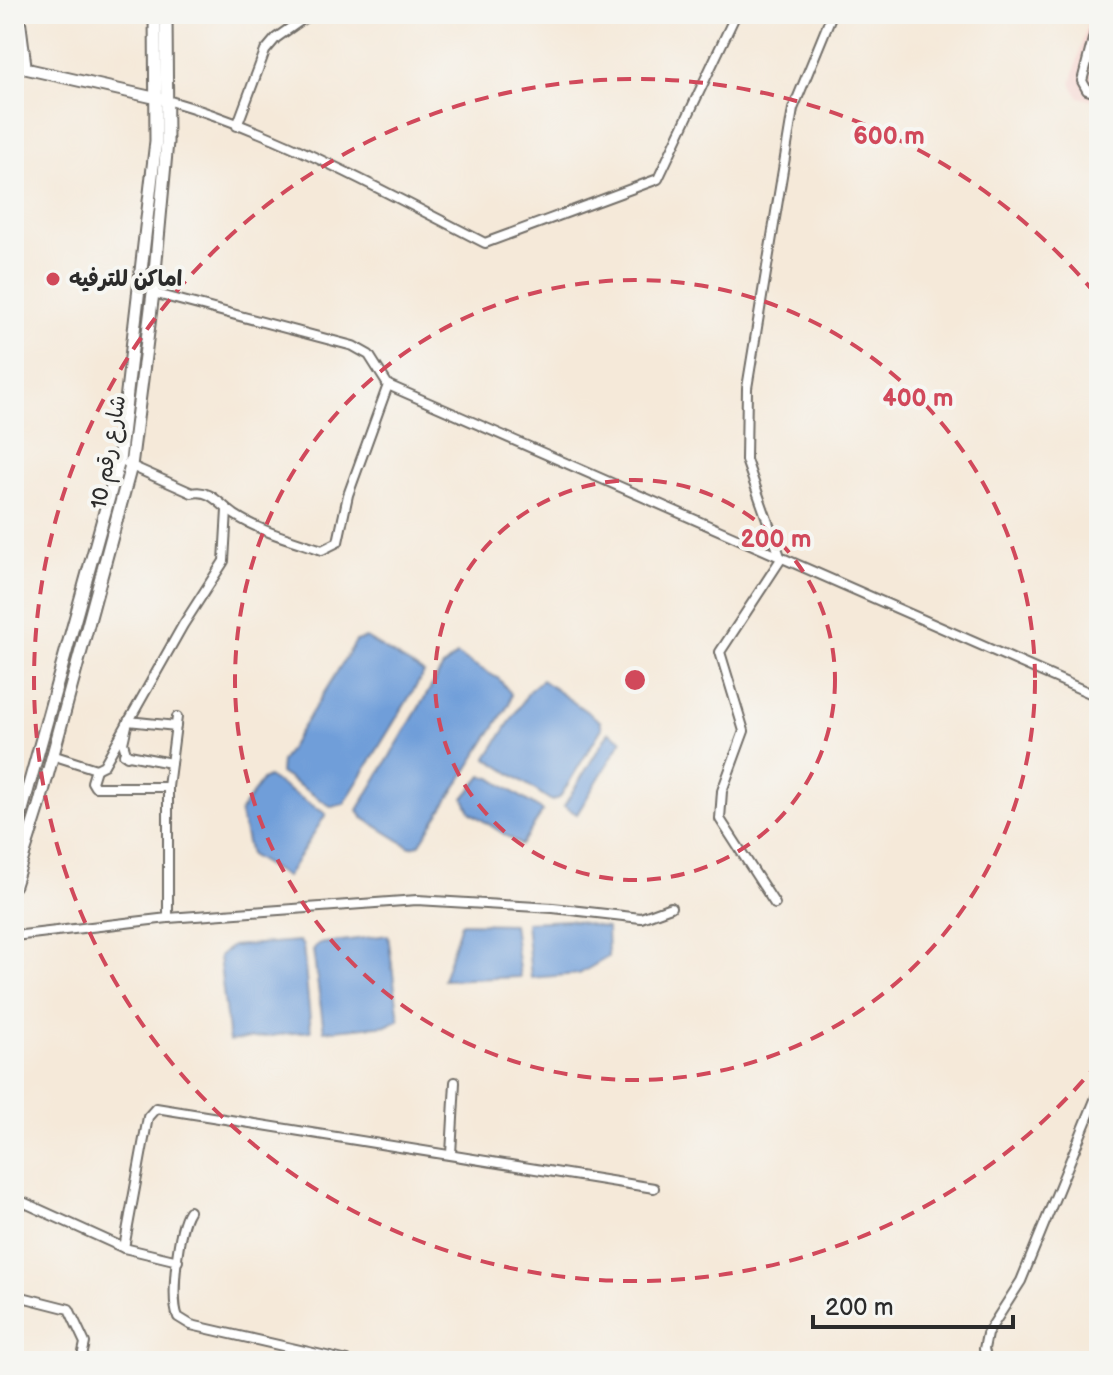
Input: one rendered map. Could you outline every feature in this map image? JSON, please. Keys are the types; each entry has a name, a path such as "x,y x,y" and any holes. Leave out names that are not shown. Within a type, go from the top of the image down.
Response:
{"main road":[{"name":"شارع رقم 10","path":"14,839 125,464 162,99 155,14"},
{"name":"شارع رقم 10","path":"14,885 52,755 125,464 153,293 166,14"}],"street":[{"path":"20,14 27,69"},
{"path":"237,126 265,51 276,38 310,14"},
{"path":"14,66 162,99 237,126 367,183 485,243 658,179 736,14"},
{"path":"781,559 746,460 747,388 793,109 832,14"},
{"path":"1099,16 1082,81 1087,90 1099,94"},
{"path":"153,293 353,346 369,355 388,385 1099,697"},
{"path":"125,464 192,493 200,491 210,495 248,523 322,550 338,542 348,495 388,385"},
{"path":"52,755 96,769 102,768 224,561 227,510"},
{"path":"775,904 720,819 722,791 744,731 720,652 781,559"},
{"path":"128,721 177,722 168,787 168,918"},
{"path":"127,756 123,743 128,721"},
{"path":"111,751 171,763"},
{"path":"96,769 92,782 95,787 168,787"},
{"path":"14,936 168,918 417,900 553,908 641,918 671,907"},
{"path":"451,1154 455,1082"},
{"path":"987,1361 984,1349 987,1334 1021,1281 1099,1090"},
{"path":"124,1248 148,1117 156,1108 654,1188"},
{"path":"14,1198 124,1248 178,1261"},
{"path":"189,1211 178,1261 175,1305 178,1317 348,1361"},
{"path":"14,1295 69,1309 85,1343 81,1361"}],"shaded area":[{"path":"1090,14 1099,14 1099,102 1079,97 1071,84"}],"water":[{"path":"366,638 424,673 344,804 332,807 280,773 281,762 356,641"},
{"path":"457,655 499,679 511,694 509,704 419,845 410,847 362,817 358,810 443,667"},
{"path":"542,680 600,721 602,728 560,797 552,801 487,758 530,690"},
{"path":"609,732 622,740 577,814 564,806"},
{"path":"482,776 491,778 543,811 521,845 470,812 464,798"},
{"path":"268,777 326,814 286,877 250,855 240,812 262,780"},
{"path":"569,920 607,928 608,957 579,974 531,978 526,922"},
{"path":"461,923 513,924 520,977 443,980"},
{"path":"388,935 399,1019 388,1025 324,1031 313,950 318,944"},
{"path":"299,941 303,946 311,1031 229,1041 219,956 232,946"}],"place":[{"name":"اماكن للترفيه","path":"53,279"}]}
